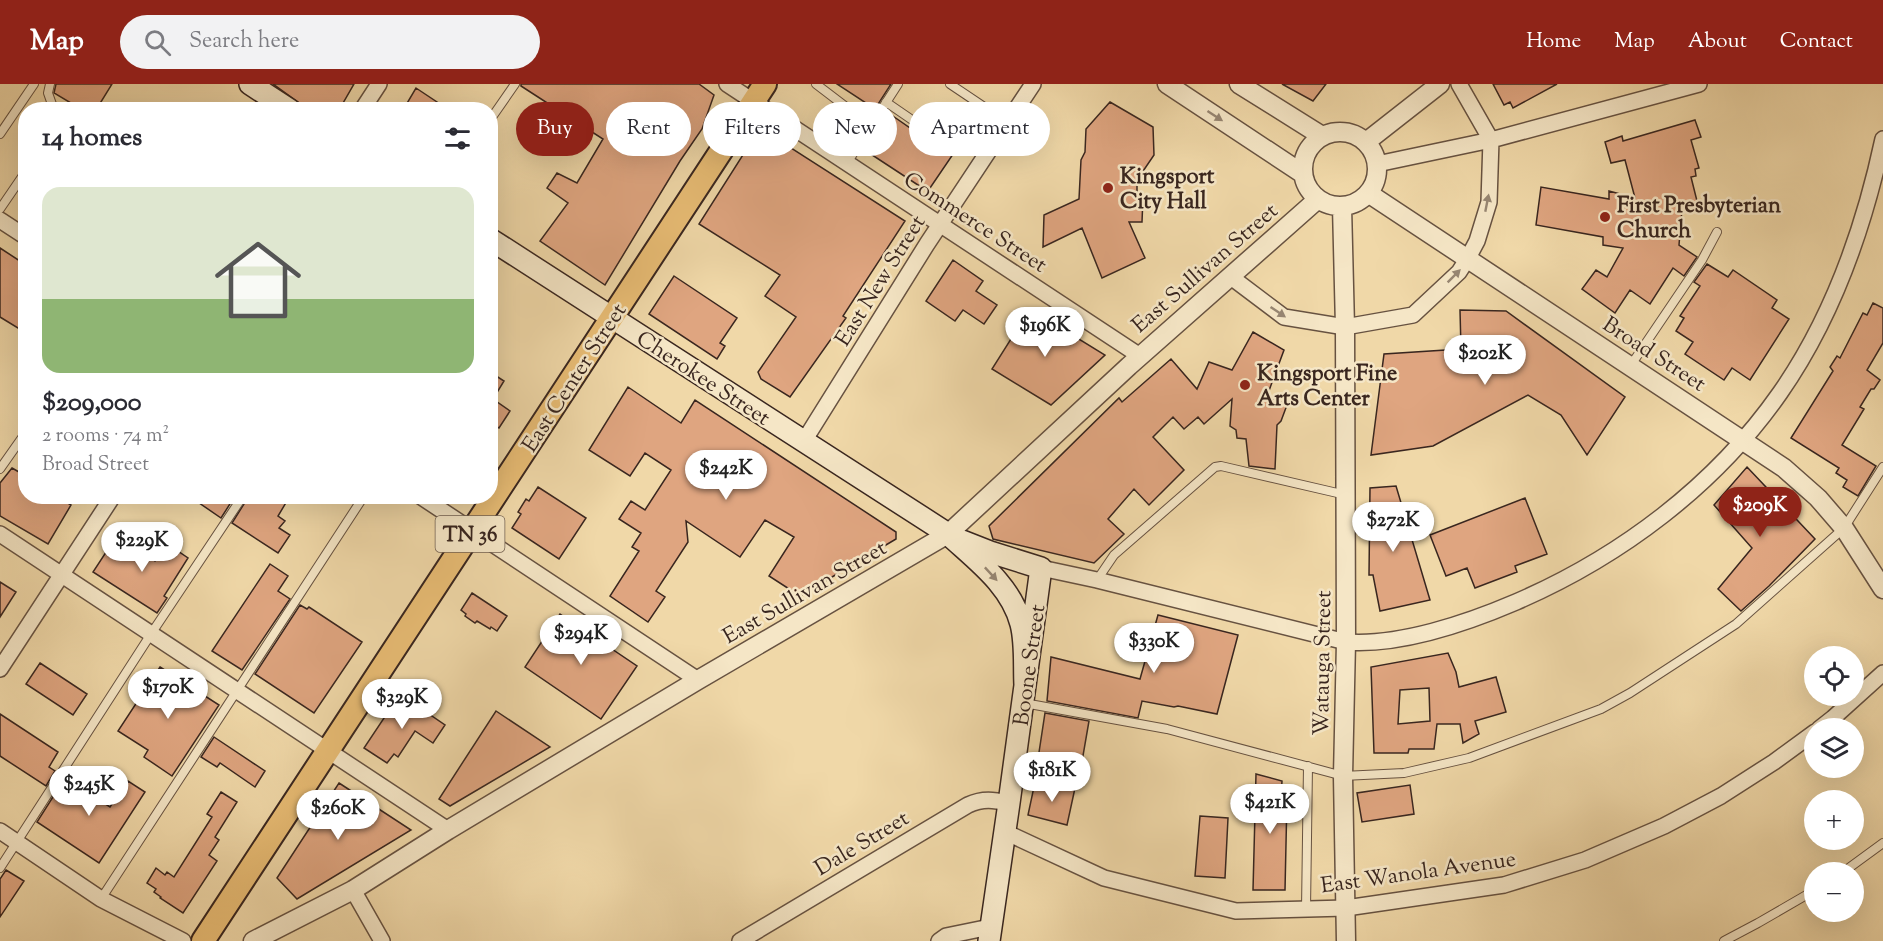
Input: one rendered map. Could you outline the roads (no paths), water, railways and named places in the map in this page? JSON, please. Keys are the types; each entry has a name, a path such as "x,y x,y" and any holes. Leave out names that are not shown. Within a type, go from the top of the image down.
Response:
{"main road":[{"path":"250,84 278,102"},
{"name":"East Center Street","path":"498,491 760,93"},
{"name":"Cherokee Street","path":"498,244 948,534"},
{"name":"East Center Street","path":"203,941 490,504"},
{"path":"948,534 990,552 1041,568"},
{"path":"948,534 992,575 1016,609 1024,643 1024,694"},
{"name":"Boone Street","path":"990,934 1041,568"}],"street":[{"path":"367,102 379,84"},
{"name":"Commerce Street","path":"727,84 760,93 847,163 1140,356"},
{"name":"East New Street","path":"1021,102 1033,84"},
{"path":"1167,84 1303,174"},
{"path":"1239,84 1322,136"},
{"path":"1366,142 1440,84"},
{"path":"1231,277 1284,317 1345,327 1413,315 1459,272 1477,241 1489,202 1491,140 1459,84"},
{"path":"1377,164 1491,140 1699,84"},
{"path":"1333,132 1356,135 1366,142 1373,152 1377,174 1374,184 1361,200 1342,206 1325,203 1318,199 1306,184 1303,163 1306,152 1322,136 1333,132"},
{"path":"1041,568 1346,642 1367,644 1449,626 1494,611 1541,591 1635,537 1694,489 1743,440 1780,393 1806,351 1833,299 1860,228 1883,139"},
{"name":"East New Street","path":"804,441 986,156"},
{"name":"Broad Street","path":"1368,193 1784,468 1818,498 1844,528 1883,589"},
{"name":"East Sullivan Street","path":"253,941 353,890 448,830 698,680 948,534 1140,356 1318,199"},
{"name":"Watauga Street","path":"1342,206 1346,495 1343,776 1346,941"},
{"path":"0,220 18,232"},
{"path":"0,669 108,504"},
{"path":"432,504 698,680"},
{"path":"0,534 448,830"},
{"path":"1832,718 1883,673"},
{"name":"East Wanola Avenue","path":"1005,832 1104,878 1236,912 1346,908 1504,885 1585,860 1664,826 1721,796 1804,740"},
{"name":"Dale Street","path":"740,941 968,805 987,799 1010,803"},
{"path":"0,831 101,899 183,941"},
{"path":"353,890 382,941"},
{"path":"939,941 946,936 990,934"}],"lane":[{"path":"22,102 34,84"},
{"path":"50,84 48,93 51,102"},
{"path":"498,108 515,84"},
{"path":"816,84 840,102"},
{"path":"886,102 898,84"},
{"path":"950,84 977,102"},
{"path":"0,134 18,108"},
{"path":"847,163 852,156"},
{"path":"0,209 18,183"},
{"path":"1631,365 1702,260 1717,232"},
{"path":"0,468 18,443"},
{"path":"1097,580 1114,555 1215,467 1221,466 1346,495"},
{"path":"1024,694 1343,776 1404,773 1469,758 1601,709 1630,693 1736,624 1844,528 1883,466"},
{"path":"0,868 151,633 238,504"},
{"path":"101,899 359,504"},
{"path":"1306,909 1308,766"},
{"path":"1857,862 1883,843"},
{"path":"1724,941 1804,897"}],"place":[{"name":"Kingsport City Hall","path":"1108,188"},
{"name":"First Presbyterian Church","path":"1605,217"},
{"name":"Kingsport Fine Arts Center","path":"1245,385"}]}
